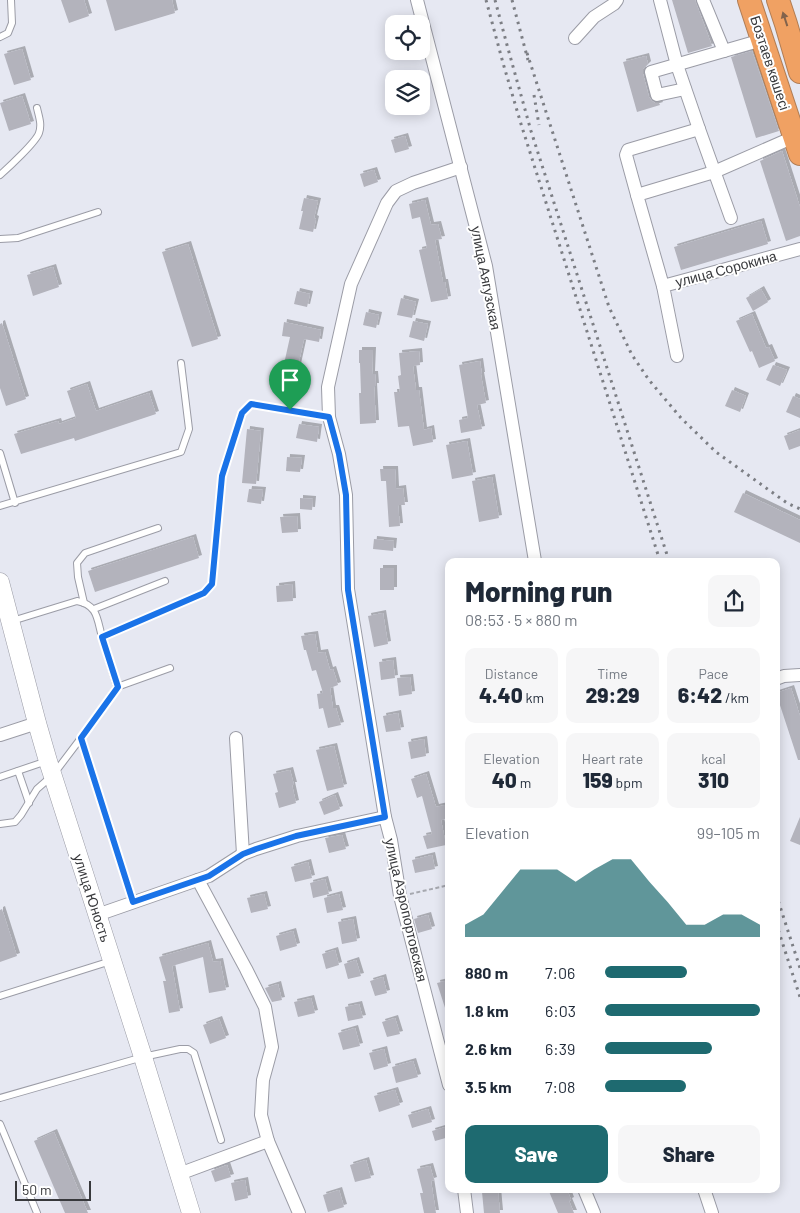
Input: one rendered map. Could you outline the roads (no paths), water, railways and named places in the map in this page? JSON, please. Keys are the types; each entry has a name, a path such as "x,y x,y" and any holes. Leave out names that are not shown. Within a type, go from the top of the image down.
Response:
{"highway":[{"name":"Бозтаев көшесі","path":"749,0 797,145"},
{"name":"Бозтаев көшесі","path":"778,0 800,72"}],"street":[{"name":"улица Аягузская","path":"418,0 486,266 535,558"},
{"path":"575,38 594,17 617,0"},
{"path":"660,0 677,65 731,218"},
{"path":"703,0 724,51"},
{"path":"685,89 657,95 650,72 762,40"},
{"path":"663,286 626,155 628,150 699,129"},
{"path":"637,194 714,172 797,145"},
{"name":"улица Аэропортовская","path":"445,1070 400,896 391,840 385,817 348,590 346,495 339,454 329,417 328,387 348,293 386,203 396,191 413,183 461,167"},
{"name":"улица Сорокина","path":"677,356 663,286 800,249"},
{"name":"улица Юность","path":"0,582 37,723 144,1057 191,1213"},
{"path":"780,678 800,674"},
{"path":"0,735 37,723"},
{"path":"236,738 243,854"},
{"path":"98,915 209,876 243,854 256,849 296,836 385,817"},
{"path":"198,880 265,1007 272,1047 263,1080 260,1115 268,1141 299,1213"},
{"path":"179,1174 268,1141"},
{"path":"464,1193 466,1213"},
{"path":"586,1193 594,1213"},
{"path":"705,1193 712,1213"}],"lane":[{"path":"0,37 8,33 12,23 11,0"},
{"path":"0,174 39,134 41,122 37,108"},
{"path":"0,239 18,238 98,212"},
{"path":"0,506 181,452 189,429 181,363"},
{"path":"102,637 204,593 212,584 222,476 242,413 251,404 329,417"},
{"path":"0,454 14,503"},
{"path":"84,603 77,563 85,553 158,528"},
{"path":"94,610 165,581"},
{"path":"11,621 77,601 91,606 94,610 118,687"},
{"path":"0,824 15,822 22,815 51,768 81,738 118,687 170,668"},
{"path":"81,738 133,902"},
{"path":"0,777 18,771 51,768"},
{"path":"18,771 29,803"},
{"path":"0,996 112,961"},
{"path":"0,1098 144,1057 188,1049 194,1053 221,1140"},
{"path":"0,1124 37,1213"}],"railway":[{"path":"486,0 521,124 659,558"},
{"path":"495,0 531,131 668,558"},
{"path":"512,0 528,60"},
{"path":"527,53 609,307 632,355 649,380 681,418 716,452 787,503 800,509"},
{"path":"534,95 539,125"},
{"path":"780,906 800,968"},
{"path":"780,935 800,997"}]}
